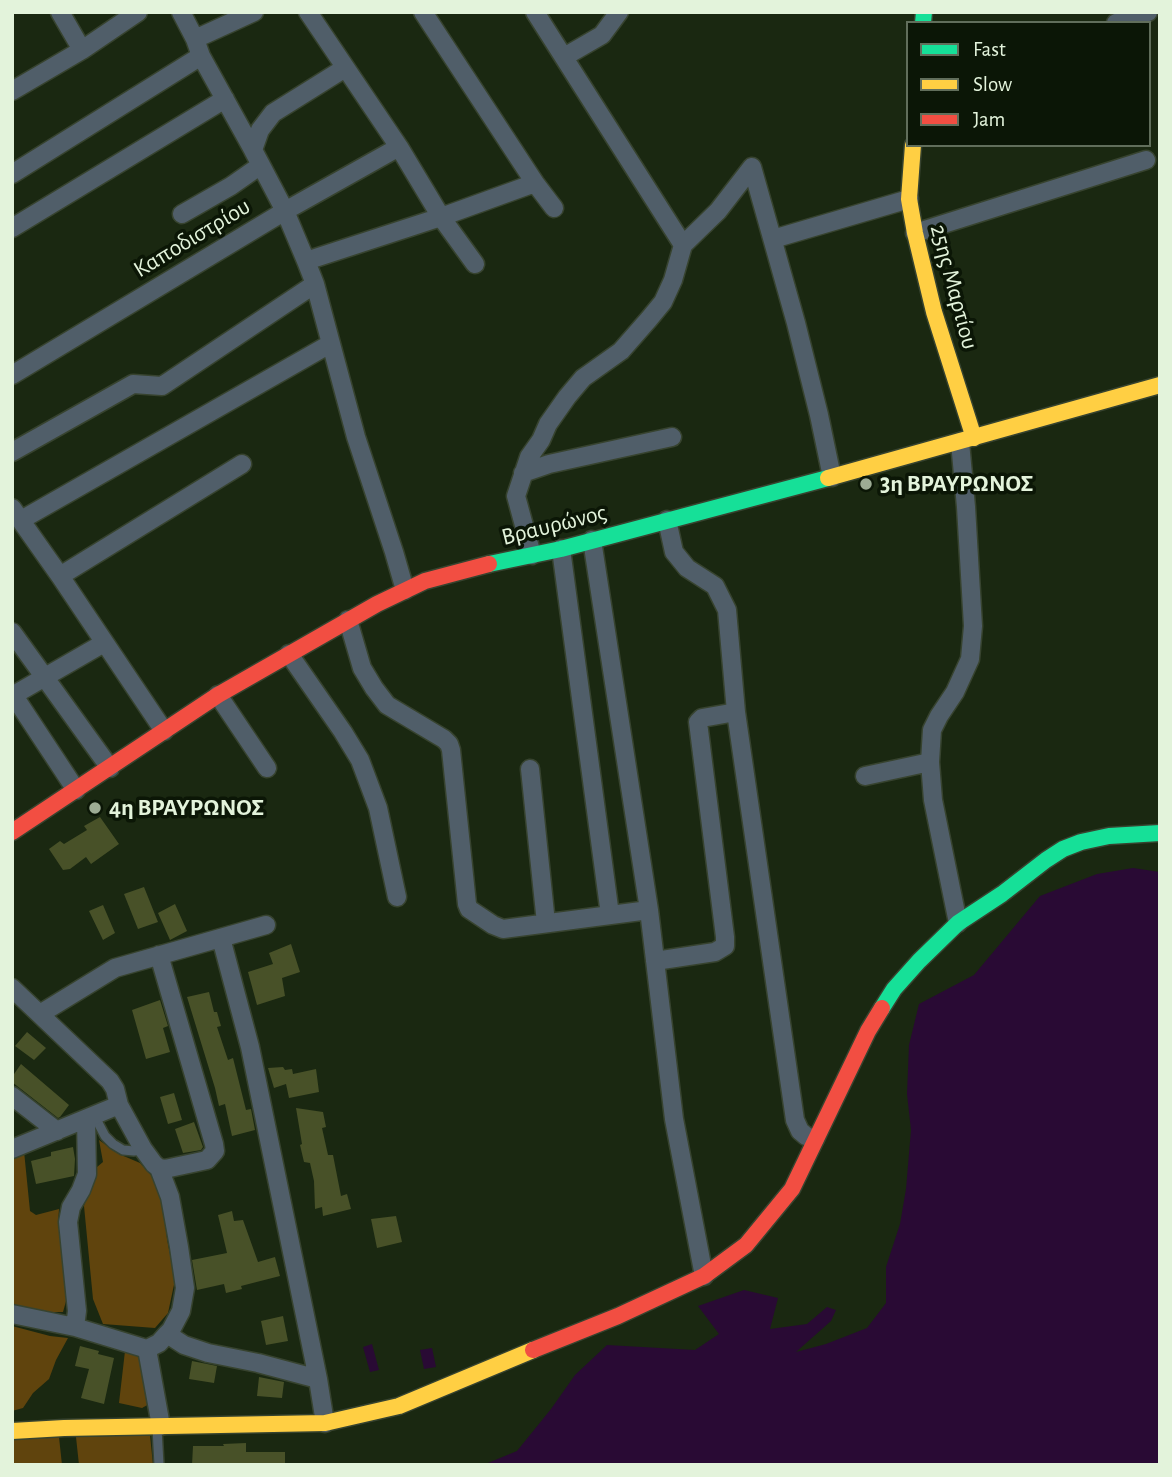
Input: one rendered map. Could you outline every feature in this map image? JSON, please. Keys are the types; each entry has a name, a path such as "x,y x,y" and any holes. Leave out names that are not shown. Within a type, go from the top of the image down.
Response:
{"street":[{"path":"60,12 82,50"},
{"path":"12,92 138,12"},
{"path":"181,12 285,211 315,284 356,437 405,590"},
{"path":"12,174 254,12"},
{"path":"308,12 399,147 441,217 475,264"},
{"path":"423,12 554,208"},
{"path":"535,12 683,245"},
{"path":"564,57 602,34 619,12"},
{"path":"1122,21 1148,12"},
{"path":"182,214 231,187 257,157 260,130 273,113 345,68"},
{"path":"12,228 225,99"},
{"name":"Καποδιστρίου","path":"12,375 285,211 399,147"},
{"name":"25ης Μαρτίου","path":"913,147 909,199 915,233 967,440"},
{"path":"915,233 1146,160"},
{"path":"532,555 516,496 529,457 548,424 583,378 621,351 663,302 673,280 683,245 718,211 752,167 819,415 832,477"},
{"path":"306,261 535,183"},
{"path":"773,239 909,199"},
{"path":"12,452 133,384 162,386 315,284"},
{"path":"163,730 17,514 330,344"},
{"name":"Βραυρώνος","path":"12,832 218,695 348,620 425,581 561,549 832,477 1160,385"},
{"path":"523,473 549,464 672,437"},
{"path":"958,923 933,800 930,762 933,730 970,659 973,626 967,440"},
{"path":"60,576 242,464"},
{"path":"667,520 674,552 687,568 715,586 727,610 736,712 795,1120 800,1131 816,1139"},
{"path":"592,540 649,910 674,1119 704,1276"},
{"path":"561,549 610,915"},
{"path":"348,620 362,668 387,705 449,744 469,909 503,929 649,910"},
{"path":"12,632 110,768"},
{"path":"76,790 13,696 104,643"},
{"path":"289,654 360,760 378,808 397,897"},
{"path":"218,695 267,768"},
{"path":"655,961 715,952 725,946 698,722 702,718 736,712"},
{"path":"865,776 930,762"},
{"path":"530,769 546,923"},
{"path":"12,1431 325,1423 399,1406 618,1316 704,1276 746,1245 792,1189 868,1031 894,989 958,923 1063,849 1109,836 1160,833"},
{"path":"40,1014 115,968 266,925"},
{"path":"221,938 250,1048 325,1423"},
{"path":"12,988 110,1081 119,1104 154,1164 165,1169 206,1160 215,1151 214,1144 159,955"},
{"path":"12,1096 57,1131"},
{"path":"12,1149 119,1104"},
{"path":"75,1327 77,1311 68,1222 71,1207 86,1174 90,1117"},
{"path":"12,1314 75,1327 147,1349 159,1343 171,1330 181,1311 184,1288 170,1196 159,1168"},
{"path":"167,1334 184,1345 208,1353 318,1379"},
{"path":"147,1349 159,1427"}],"lane":[{"path":"90,1117 114,1144 123,1150 143,1149"},
{"path":"159,1427 159,1465"}],"shaded area":[{"path":"1133,868 1160,872 1160,1465 483,1465 517,1451 575,1375 607,1345 695,1350 719,1334 698,1306 744,1290 778,1298 770,1329 807,1324 827,1307 836,1310 831,1321 796,1352 867,1328 886,1303 886,1267 900,1224 906,1189 911,1130 907,1094 909,1045 919,1004 974,975 1040,896 1097,874"},
{"path":"99,1140 119,1154 140,1163 153,1177 164,1203 167,1239 175,1280 168,1313 155,1328 103,1324 93,1299 84,1206 91,1172 103,1162"},
{"path":"24,1151 30,1211 36,1215 59,1209 58,1224 63,1244 68,1294 63,1312 12,1308 12,1155"},
{"path":"12,1326 68,1338 49,1379 33,1393 23,1408 12,1411"},
{"path":"372,1344 379,1370 370,1372 363,1347"},
{"path":"432,1348 436,1367 424,1369 420,1350"},
{"path":"125,1351 137,1355 146,1372 151,1403 142,1408 119,1403"},
{"path":"150,1435 153,1465 79,1465 76,1437"},
{"path":"59,1437 62,1465 12,1465 12,1439"}],"building":[{"path":"100,817 119,844 91,864 86,857 70,869 63,870 49,849 60,841 64,844 87,830 84,826"},
{"path":"144,887 158,922 138,929 124,894"},
{"path":"175,904 187,931 170,940 158,913"},
{"path":"103,905 115,933 103,940 89,911"},
{"path":"291,944 300,972 282,978 285,996 257,1005 248,972 273,964 269,953"},
{"path":"209,992 221,1026 217,1027 228,1060 233,1058 246,1110 251,1109 255,1130 232,1136 225,1104 219,1106 187,997"},
{"path":"160,1000 168,1026 163,1028 170,1052 146,1059 132,1010"},
{"path":"27,1032 46,1048 34,1060 15,1046"},
{"path":"21,1064 69,1105 60,1117 12,1082 12,1077"},
{"path":"283,1067 285,1070 292,1069 293,1074 316,1069 319,1092 289,1098 286,1084 274,1088 268,1068"},
{"path":"174,1093 182,1120 168,1124 160,1097"},
{"path":"296,1108 323,1112 326,1127 322,1128 328,1155 333,1155 341,1196 347,1194 351,1209 323,1216 322,1207 315,1209 314,1181 310,1163 304,1162"},
{"path":"194,1122 203,1147 201,1150 183,1153 175,1129"},
{"path":"73,1147 74,1176 36,1184 31,1161 51,1156 51,1152"},
{"path":"232,1211 234,1221 243,1220 258,1262 275,1257 280,1276 241,1286 242,1289 226,1293 224,1284 197,1290 192,1260 227,1253 218,1215"},
{"path":"396,1216 402,1242 377,1248 371,1219"},
{"path":"283,1316 288,1341 266,1345 261,1321"},
{"path":"80,1346 114,1358 104,1404 81,1398 89,1369 75,1366"},
{"path":"192,1361 217,1366 214,1383 189,1379"},
{"path":"259,1377 284,1382 282,1398 257,1396"},
{"path":"246,1443 246,1452 285,1452 285,1465 192,1465 193,1446"}],"traffic: fast":[{"path":"923,21 924,12"},
{"path":"489,564 561,549 828,478"},
{"path":"882,1008 894,989 919,961 958,923 1063,849 1109,836 1160,833"}],"traffic: slow":[{"path":"913,147 909,199 915,233 934,312 974,438"},
{"path":"828,478 1160,385"},
{"path":"12,1431 325,1423 399,1406 533,1350"}],"traffic: jam":[{"path":"12,832 218,695 377,604 425,581 489,564"},
{"path":"533,1350 618,1316 704,1276 746,1245 792,1189 868,1031 882,1008"}],"place":[{"name":"3η ΒΡΑΥΡΩΝΟΣ","path":"866,484"},
{"name":"4η ΒΡΑΥΡΩΝΟΣ","path":"95,808"}]}
